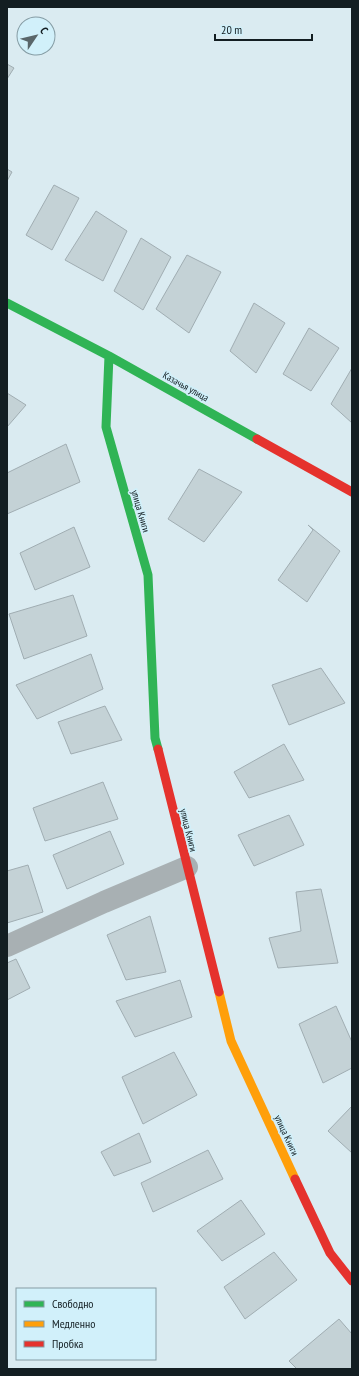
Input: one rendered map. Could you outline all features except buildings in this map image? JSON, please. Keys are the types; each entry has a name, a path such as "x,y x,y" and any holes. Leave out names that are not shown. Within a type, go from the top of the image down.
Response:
{"street":[{"name":"Казачья улица","path":"7,303 109,356 352,492"},
{"name":"улица Книги","path":"109,356 106,427 148,575 155,738 231,1040 330,1253 352,1282"},
{"path":"7,946 104,902 187,867"}],"traffic: fast":[{"path":"7,303 109,356 257,439"},
{"path":"109,356 106,427 148,575 155,738 158,749"}],"traffic: slow":[{"path":"219,992 231,1041 295,1179"}],"traffic: jam":[{"path":"257,439 352,492"},
{"path":"158,749 219,992"},
{"path":"295,1179 330,1253 352,1281"}]}
